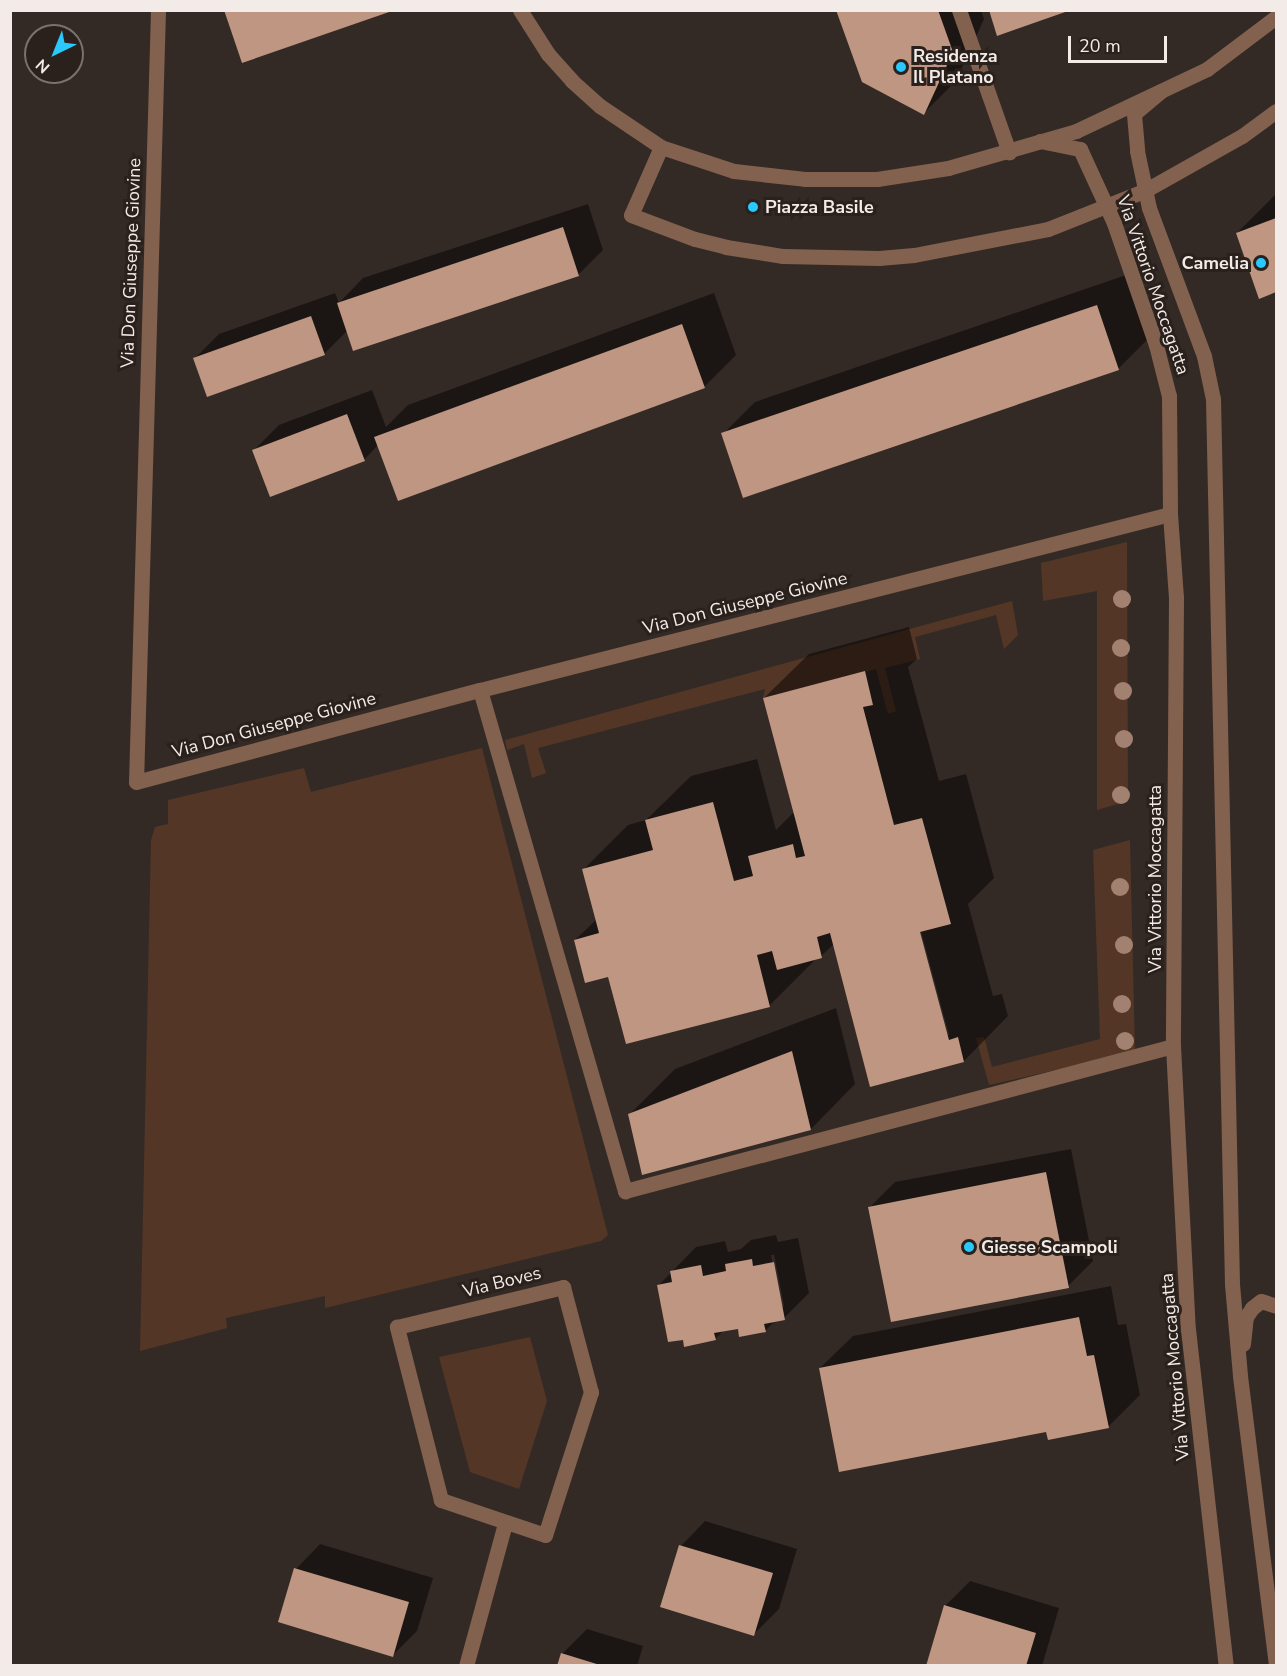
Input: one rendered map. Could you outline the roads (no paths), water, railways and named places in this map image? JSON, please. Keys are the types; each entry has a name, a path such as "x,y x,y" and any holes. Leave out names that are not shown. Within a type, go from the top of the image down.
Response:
{"street":[{"name":"Via Don Giuseppe Giovine","path":"158,10 136,782 480,690 1170,514"},
{"path":"520,10 548,54 572,81 600,106 661,147 734,171 805,179 901,176 967,164 1076,131 1207,69 1276,17"},
{"path":"959,10 1009,152"},
{"name":"Via Vittorio Moccagatta","path":"1161,91 1134,114 1137,151 1149,208 1204,356 1213,399 1232,1284 1240,1377 1276,1665"},
{"path":"661,147 631,215 705,242 783,256 846,258 914,255 1039,231 1107,206 1146,190 1242,136 1276,111"},
{"name":"Via Vittorio Moccagatta","path":"1040,141 1080,149 1107,206 1166,379 1170,416 1170,514 1176,598 1173,1047 1188,1329 1226,1665"},
{"path":"480,690 625,1191 1173,1047"},
{"name":"Via Boves","path":"563,1287 591,1392 546,1535 505,1523 441,1500 397,1327 563,1287"},
{"name":"Via Vittorio Moccagatta","path":"1240,1377 1246,1317 1252,1308 1262,1301 1276,1306"},
{"path":"466,1665 505,1523"}],"place":[{"name":"Residenza Il Platano","path":"901,67"},
{"name":"Piazza Basile","path":"753,207"},
{"name":"Camelia","path":"1261,263"},
{"name":"Giesse Scampoli","path":"969,1247"}]}
